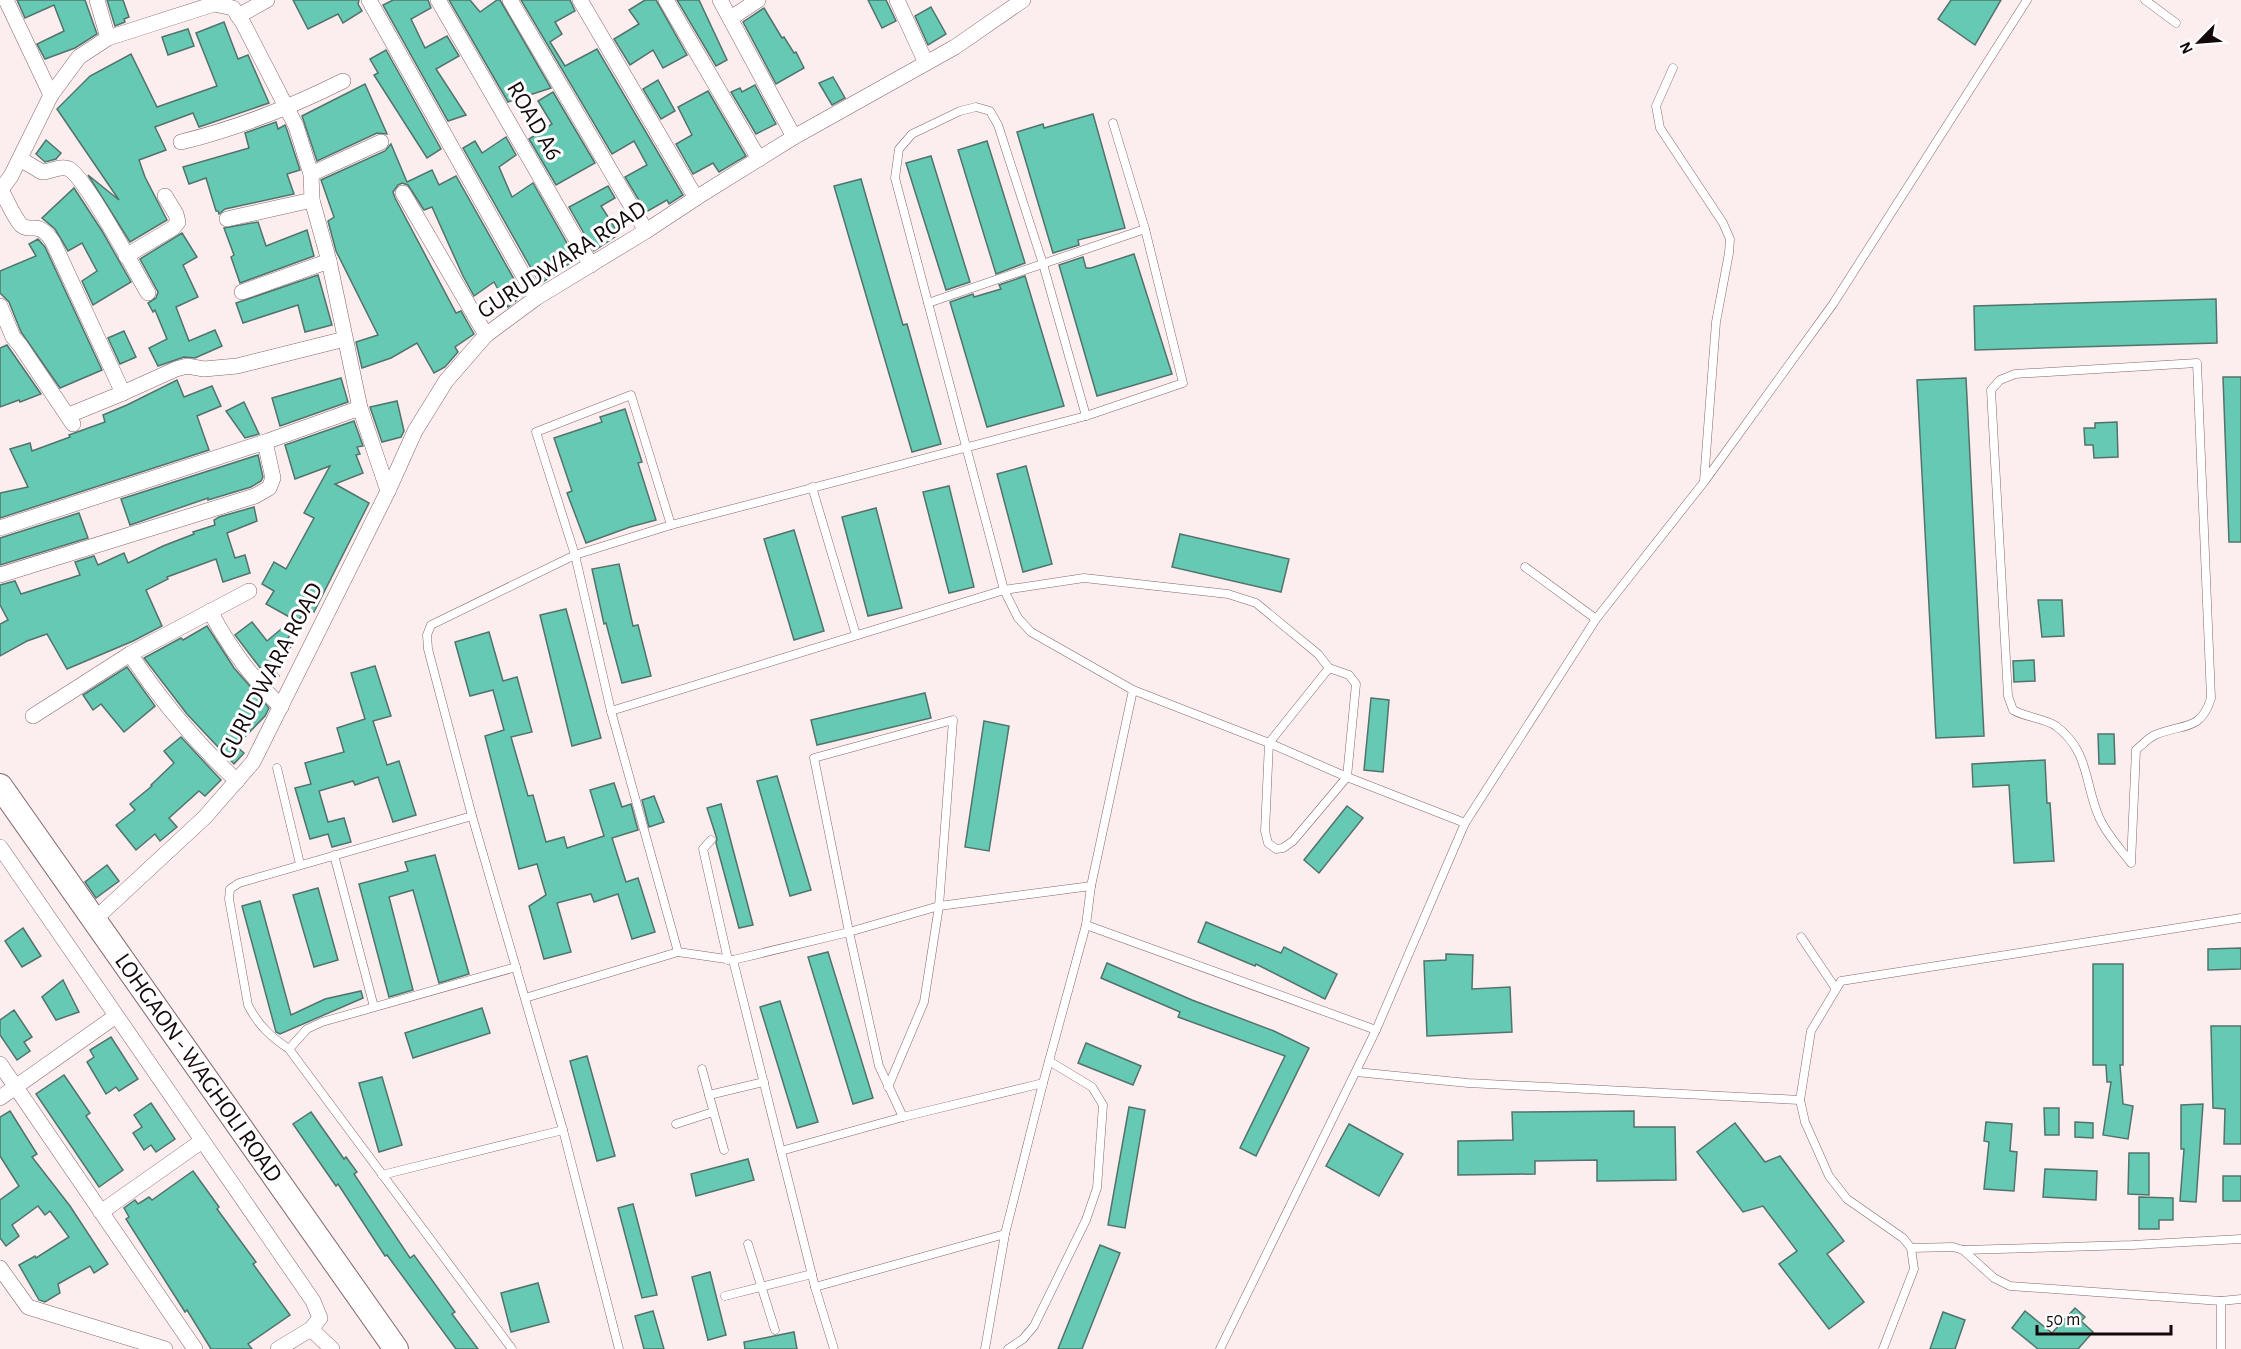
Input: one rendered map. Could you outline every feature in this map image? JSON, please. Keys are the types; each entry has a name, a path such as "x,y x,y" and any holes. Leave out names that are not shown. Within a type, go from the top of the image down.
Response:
{"main road":[{"name":"LOHGAON - WAGHOLI ROAD","path":"0,786 396,1349"}],"street":[{"path":"6,0 51,95"},
{"path":"97,0 108,38"},
{"path":"238,16 267,0"},
{"path":"369,0 536,298"},
{"name":"ROAD A6","path":"438,0 591,266"},
{"path":"510,0 646,231"},
{"path":"580,0 696,198"},
{"path":"666,0 759,159"},
{"path":"720,0 794,137"},
{"path":"731,18 758,0"},
{"path":"897,0 926,63"},
{"name":"GURUDWARA ROAD","path":"94,920 205,818 254,762 388,491 415,431 446,381 486,335 536,298 591,266 696,198 794,137 955,47 1023,0"},
{"path":"123,393 53,242 40,227 28,228 21,224 0,191 11,176 51,95 80,57 108,38 214,2 233,8 296,126 311,174 312,200 329,261 360,408 388,491"},
{"path":"180,142 213,134 287,108 344,81"},
{"path":"311,174 381,142"},
{"path":"20,159 42,172 63,168 70,170 93,199 148,293"},
{"path":"403,193 486,335"},
{"path":"126,255 173,228 178,222 165,196"},
{"path":"227,219 312,200"},
{"path":"242,292 329,261"},
{"path":"0,306 13,337 74,418 176,369 187,366 204,369 237,366 345,339"},
{"path":"0,528 265,442 360,408"},
{"path":"0,575 255,496 269,488 273,477 265,442"},
{"path":"33,716 130,654 249,591"},
{"path":"210,611 245,668 281,707"},
{"path":"130,654 176,720 237,781"},
{"path":"0,847 313,1301 320,1318 311,1329 278,1349"},
{"path":"0,1098 116,1016"},
{"path":"0,1064 195,1349"},
{"path":"101,1212 202,1141"},
{"path":"0,1268 28,1307 165,1349"},
{"path":"311,1329 332,1349"}],"lane":[{"path":"1220,1349 1376,1030 1465,823 1596,619 1704,482 1833,304 2027,0"},
{"path":"2145,0 2176,23"},
{"path":"1673,68 1656,106 1660,128 1723,223 1730,239 1730,253 1716,322 1704,482"},
{"path":"1086,416 1043,264 998,125 990,111 976,107 960,111 912,134 899,149 895,178 1004,590 1018,618 1031,632 1133,690 1465,823"},
{"path":"619,1349 563,1131 472,816 426,635 431,625 575,555 670,525 1086,416 1183,383 1145,229 1113,123"},
{"path":"928,303 1145,229"},
{"path":"2197,363 2211,698 2207,712 2199,721 2153,736 2136,750 2131,863 2104,827 2098,814 2085,763 2075,747 2055,725 2021,715 2013,710 2008,696 1990,390 2000,380 2015,374 2197,363"},
{"path":"670,525 631,395 536,432 575,555 611,711 678,952"},
{"path":"812,487 856,635"},
{"path":"1525,567 1596,619"},
{"path":"611,711 1004,590 1084,578 1228,594 1256,603 1318,654 1329,668 1349,675 1356,684 1347,777 1293,841 1283,848 1276,849 1268,843 1264,831 1269,743 1329,668"},
{"path":"985,1349 1005,1234 1086,925 1091,886 1133,690"},
{"path":"888,1087 924,1002 939,906 953,720 814,758 879,1066 888,1087 903,1117"},
{"path":"277,768 300,864"},
{"path":"472,816 238,883 230,889 229,898 248,1005 255,1018 271,1037 289,1049 512,1349"},
{"path":"711,840 703,849 815,1287 834,1349"},
{"path":"334,855 374,1007"},
{"path":"525,998 678,952 731,960 849,932 939,906 1091,886"},
{"path":"1882,1349 1914,1269 1911,1248 1903,1238 1847,1199 1829,1176 1805,1122 1800,1100 1811,1031 1841,981 2241,918"},
{"path":"1086,925 1376,1030"},
{"path":"1801,937 1836,989"},
{"path":"289,1049 307,1029 322,1022 516,967"},
{"path":"1008,1349 1023,1339 1034,1326 1086,1220 1097,1188 1103,1105 1092,1087 1049,1060"},
{"path":"702,1069 724,1150"},
{"path":"1356,1072 1468,1083 1800,1100"},
{"path":"709,1095 764,1082"},
{"path":"781,1151 903,1117 1043,1083"},
{"path":"676,1124 713,1112"},
{"path":"382,1175 563,1131"},
{"path":"815,1287 1005,1234"},
{"path":"1911,1248 1953,1247 1963,1250 2241,1239"},
{"path":"748,1244 775,1330"},
{"path":"1963,1250 1994,1278 2010,1286 2221,1301 2241,1299"},
{"path":"724,1296 812,1274"},
{"path":"2221,1301 2221,1349"}],"building":[{"path":"17,0 85,0 97,34 75,48 45,59 37,44 64,31 54,5 25,18"},
{"path":"107,0 123,0 129,17 124,19 125,22 115,26"},
{"path":"293,0 359,0 358,4 362,11 343,23 338,14 308,29"},
{"path":"393,0 428,0 431,8 411,19 425,48 447,36 459,56 436,69 466,115 448,121 383,5"},
{"path":"449,0 470,0 480,12 500,0 551,88 508,102"},
{"path":"521,0 570,0 575,11 555,22 562,34 550,42 565,66 597,49 683,195 669,204 667,200 646,212 625,177 647,165 634,141 612,154"},
{"path":"645,0 656,0 687,55 663,68 653,50 630,65 614,39 639,24 629,10"},
{"path":"677,0 699,0 727,60 716,66"},
{"path":"868,0 886,0 896,21 882,28"},
{"path":"1951,0 2001,0 1975,45 1938,19"},
{"path":"931,7 946,34 928,45 915,16"},
{"path":"764,8 782,38 784,37 794,53 796,52 804,68 776,84 743,22"},
{"path":"224,22 238,59 248,55 269,103 199,127 193,113 155,127 166,150 139,160 167,220 130,242 88,175 119,200 57,109 90,76 131,54 157,107 217,86 196,33"},
{"path":"188,29 194,46 168,55 162,37"},
{"path":"386,50 441,149 427,158 374,75 378,73 370,59"},
{"path":"833,77 845,98 832,105 819,83"},
{"path":"658,80 675,111 661,119 643,89"},
{"path":"365,84 387,134 377,133 317,161 302,116"},
{"path":"755,85 776,124 756,134 731,92 740,88 742,92"},
{"path":"708,91 746,156 719,172 713,163 693,174 676,144 692,135 678,107"},
{"path":"553,92 595,163 556,185 529,139 552,124 538,101"},
{"path":"1093,114 1125,228 1078,240 1079,245 1053,253 1017,132 1043,124 1044,128"},
{"path":"276,122 278,129 285,125 300,170 287,174 294,194 225,209 219,214 216,211 206,178 189,184 183,167 249,148 245,133"},
{"path":"506,137 516,155 499,167 512,197 533,183 576,259 540,284 463,148 475,141 482,153"},
{"path":"46,140 61,153 56,159 45,162 36,154"},
{"path":"987,141 1025,263 996,274 958,150"},
{"path":"391,144 407,182 432,170 439,185 456,176 523,295 508,307 494,282 474,296 432,207 424,210 408,185 402,183 398,185 393,192 395,198 456,313 461,311 474,334 455,347 458,352 445,367 434,373 417,343 391,358 362,368 356,342 378,335 336,251 328,221 334,217 321,180 385,151"},
{"path":"931,156 970,282 946,290 906,163"},
{"path":"861,179 903,325 907,324 941,444 912,452 834,186"},
{"path":"608,186 615,198 601,206 619,234 594,251 569,207"},
{"path":"74,188 131,282 93,305 82,281 97,271 82,243 68,251 55,229 42,218"},
{"path":"258,222 266,246 307,230 314,256 240,283 231,257 234,255 224,228"},
{"path":"182,233 197,257 183,265 198,297 176,307 189,341 215,330 222,346 195,358 184,357 158,366 149,348 167,339 155,310 153,312 148,303 156,298 158,292 140,259"},
{"path":"38,239 45,247 102,370 60,388 21,332 9,302 0,293 0,271 36,256 29,244"},
{"path":"1134,254 1172,374 1097,396 1059,265 1083,257 1086,268 1091,268"},
{"path":"318,275 332,325 305,332 298,305 243,323 236,303"},
{"path":"1025,276 1064,406 987,427 950,302 973,294 974,297 1001,289 999,285"},
{"path":"2216,299 2217,343 1975,350 1974,306"},
{"path":"124,331 136,357 120,364 108,338"},
{"path":"7,345 41,394 0,407 0,348"},
{"path":"2223,377 2241,377 2241,542 2229,542"},
{"path":"341,378 348,402 280,426 272,398"},
{"path":"1966,378 1984,736 1936,738 1917,380"},
{"path":"177,380 184,397 212,386 221,406 197,416 209,450 0,518 0,493 28,487 10,449 30,443 32,451 70,437 69,435 105,422 103,415"},
{"path":"397,401 404,431 401,437 382,442 370,407"},
{"path":"244,402 259,434 245,438 226,411"},
{"path":"625,409 642,462 638,463 656,520 586,543 567,493 572,491 554,438 602,422 600,417"},
{"path":"354,421 363,446 357,447 360,454 356,455 363,473 335,484 369,503 314,612 306,608 287,640 292,646 269,665 279,676 271,682 235,635 252,622 267,641 293,619 266,604 274,591 262,584 274,562 286,569 314,518 304,513 330,466 295,479 285,445"},
{"path":"2117,422 2118,457 2094,458 2093,445 2085,445 2084,428 2095,428 2095,423"},
{"path":"258,455 263,477 251,487 208,500 208,498 130,525 121,499"},
{"path":"1026,466 1052,564 1023,572 997,474"},
{"path":"949,486 974,587 949,593 923,492"},
{"path":"254,507 257,521 227,533 235,558 245,555 250,573 223,582 216,559 167,577 168,579 146,590 162,626 67,669 47,634 27,641 0,656 0,624 8,620 0,605 0,585 15,581 21,594 80,575 75,562 94,556 98,565 124,553 128,563 194,534 193,532 215,525 214,520 219,517"},
{"path":"876,508 902,608 868,616 842,517"},
{"path":"79,513 88,538 0,565 0,538"},
{"path":"794,530 824,631 794,640 764,539"},
{"path":"1180,534 1289,559 1281,592 1172,567"},
{"path":"619,564 633,626 638,625 651,676 622,683 606,623 604,624 592,569"},
{"path":"2038,600 2062,600 2064,636 2042,637"},
{"path":"566,609 601,738 572,746 540,615"},
{"path":"207,626 234,668 269,708 265,716 236,746 244,753 234,764 187,714 144,658"},
{"path":"489,632 503,681 517,677 532,732 511,737 528,796 533,795 546,842 564,837 567,848 604,836 590,790 614,783 622,807 631,804 638,830 612,838 626,882 638,878 655,932 632,939 618,894 594,902 591,894 557,903 571,952 544,959 529,906 546,895 537,864 519,869 485,736 504,730 493,690 470,696 455,642"},
{"path":"2034,660 2035,681 2014,682 2013,661"},
{"path":"375,666 391,716 373,721 387,765 399,761 416,815 393,822 378,777 355,785 353,781 319,791 328,822 344,818 351,842 332,847 328,834 310,839 295,788 311,784 305,763 344,752 337,728 365,719 351,673"},
{"path":"127,667 155,706 124,732 101,704 93,710 83,695"},
{"path":"925,693 931,718 817,745 811,720"},
{"path":"1371,698 1389,700 1383,772 1364,770"},
{"path":"984,721 1009,726 989,851 965,847"},
{"path":"2098,734 2114,734 2115,764 2099,764"},
{"path":"181,737 221,780 205,796 199,791 169,818 177,827 160,841 155,834 136,850 116,825 135,810 130,804 152,786 174,763 164,751"},
{"path":"2045,760 2047,803 2050,803 2054,861 2014,863 2009,785 1973,787 1972,764"},
{"path":"777,776 811,890 790,896 757,781"},
{"path":"654,796 664,822 649,827 642,800"},
{"path":"721,804 753,925 739,928 707,808"},
{"path":"1347,806 1363,818 1319,873 1304,860"},
{"path":"435,855 469,974 439,983 413,890 389,897 413,990 389,997 359,884 408,871 405,862"},
{"path":"107,865 119,881 96,898 85,882"},
{"path":"318,888 338,960 314,967 293,895"},
{"path":"260,901 291,1015 325,999 361,991 363,998 280,1034 276,1032 242,906"},
{"path":"1206,922 1281,953 1284,947 1337,974 1325,999 1256,964 1255,966 1198,942"},
{"path":"23,928 41,956 22,967 5,941"},
{"path":"2241,948 2241,969 2208,970 2208,949"},
{"path":"828,952 873,1098 853,1104 808,957"},
{"path":"1446,954 1473,955 1472,989 1510,987 1512,1032 1427,1036 1424,961 1446,960"},
{"path":"1107,963 1192,1000 1274,1031 1309,1048 1256,1156 1240,1148 1285,1056 1178,1017 1180,1012 1101,978"},
{"path":"2093,964 2123,964 2123,1065 2120,1065 2123,1104 2133,1106 2128,1139 2103,1135 2111,1082 2107,1082 2106,1065 2093,1065"},
{"path":"63,980 79,1012 56,1020 42,997"},
{"path":"780,1001 818,1122 797,1128 760,1007"},
{"path":"482,1008 490,1033 413,1058 405,1033"},
{"path":"14,1010 32,1037 24,1042 30,1051 17,1060 0,1035 0,1020"},
{"path":"2211,1026 2241,1026 2241,1144 2224,1144 2225,1109 2213,1108"},
{"path":"111,1037 138,1079 119,1091 116,1087 106,1094 87,1062 94,1057 90,1050"},
{"path":"1086,1043 1141,1066 1133,1085 1078,1063"},
{"path":"587,1056 615,1156 597,1161 570,1061"},
{"path":"64,1075 90,1113 86,1116 123,1170 99,1187 36,1094"},
{"path":"382,1077 402,1145 379,1152 359,1083"},
{"path":"151,1103 175,1139 156,1152 151,1145 144,1150 133,1133 142,1127 134,1115"},
{"path":"2203,1104 2196,1202 2180,1201 2184,1149 2181,1149 2181,1105"},
{"path":"1129,1107 1145,1110 1125,1228 1108,1225"},
{"path":"2044,1108 2059,1108 2059,1135 2045,1135"},
{"path":"10,1111 37,1154 32,1157 70,1206 108,1264 94,1273 90,1266 58,1284 60,1293 45,1302 39,1300 19,1265 35,1256 36,1258 69,1237 50,1211 45,1215 38,1206 12,1225 19,1236 6,1246 0,1238 0,1200 19,1186 0,1156 0,1117"},
{"path":"1634,1111 1634,1127 1675,1127 1676,1180 1597,1181 1597,1160 1535,1161 1535,1174 1458,1175 1458,1141 1513,1140 1512,1112"},
{"path":"311,1112 344,1159 346,1157 357,1172 354,1174 410,1258 414,1255 455,1312 452,1314 478,1349 456,1349 387,1255 385,1256 338,1184 336,1186 293,1124"},
{"path":"1986,1122 2012,1124 2010,1151 2017,1152 2014,1191 1984,1189 1989,1142 1984,1141"},
{"path":"2075,1122 2093,1123 2093,1138 2075,1137"},
{"path":"1735,1123 1765,1162 1780,1156 1844,1241 1827,1254 1864,1302 1829,1329 1779,1264 1797,1251 1763,1206 1743,1212 1697,1152"},
{"path":"1349,1124 1403,1154 1379,1196 1326,1166"},
{"path":"2129,1153 2149,1153 2149,1195 2128,1194"},
{"path":"748,1159 754,1180 696,1196 691,1174"},
{"path":"2045,1169 2097,1171 2096,1200 2043,1197"},
{"path":"193,1171 219,1207 217,1209 256,1262 253,1264 290,1315 248,1344 252,1349 211,1349 126,1219 129,1217 124,1208 135,1200 138,1204 149,1197 152,1200"},
{"path":"2223,1176 2241,1176 2241,1201 2223,1201"},
{"path":"2139,1197 2173,1198 2173,1220 2159,1220 2159,1229 2139,1229"},
{"path":"633,1204 657,1295 642,1298 618,1208"},
{"path":"1100,1245 1120,1253 1082,1349 1058,1349"},
{"path":"710,1272 726,1335 708,1340 692,1277"},
{"path":"538,1283 549,1322 511,1332 501,1293"},
{"path":"2075,1308 2085,1317 2081,1321 2093,1332 2078,1349 2038,1349 2012,1328 2025,1311 2052,1333"},
{"path":"653,1311 664,1349 644,1349 635,1316"},
{"path":"1943,1312 1965,1320 1955,1349 1930,1349"},
{"path":"794,1332 797,1349 745,1349 744,1342"}]}
